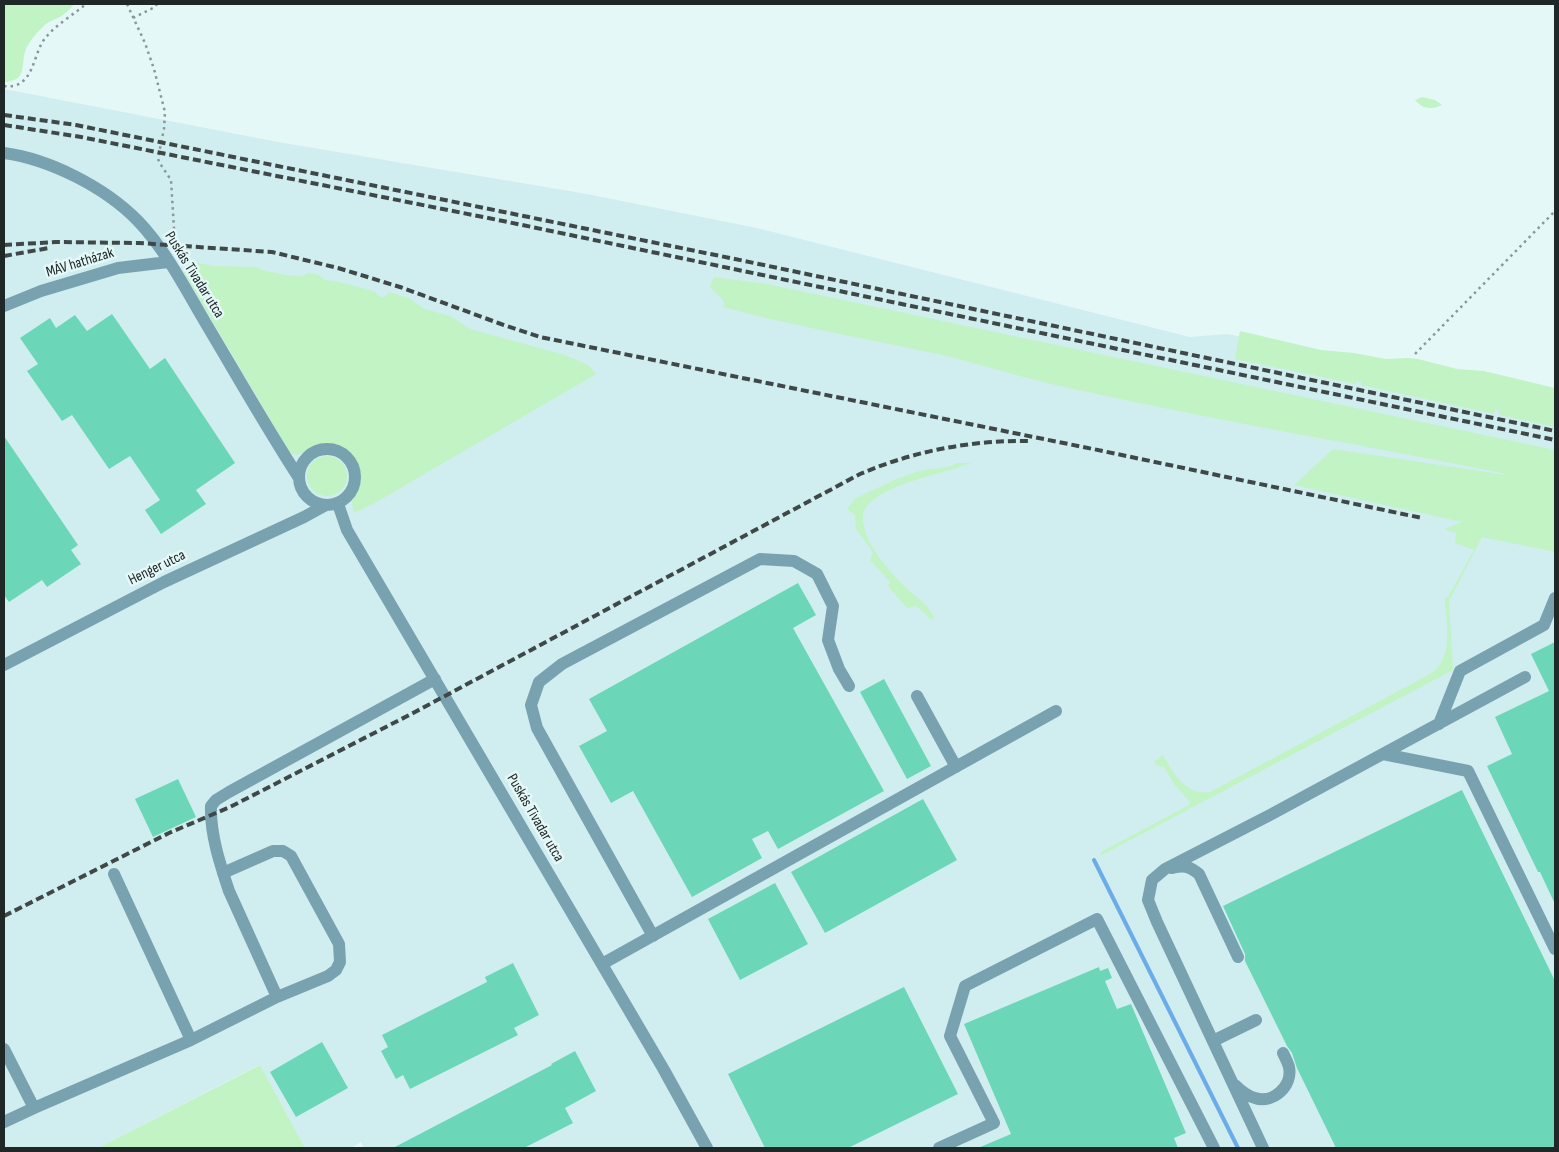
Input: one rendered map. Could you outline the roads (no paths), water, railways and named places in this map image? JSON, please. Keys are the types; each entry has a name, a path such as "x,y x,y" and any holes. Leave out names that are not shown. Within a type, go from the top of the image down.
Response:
{"street":[{"name":"Puskás Tivadar utca","path":"4,153 20,155 64,171 90,185 120,205 150,235 299,478 304,490 310,498 332,504 685,1106 707,1148"},
{"name":"MÁV hatházak","path":"4,306 118,268 168,262"},
{"path":"299,478 300,469 304,461 315,452 333,449 345,456 353,467 355,480 348,496 332,504"},
{"name":"Henger utca","path":"4,665 164,582 332,504"},
{"path":"653,936 537,728 531,705 539,682 562,664 760,559 794,561 817,574 833,606 828,640 839,669 849,686"},
{"path":"1439,724 1460,671 1544,625 1555,598"},
{"path":"1263,1148 1148,900 1152,880 1165,869 1525,677"},
{"path":"277,997 229,891 223,873 211,815 211,806 216,800 435,679"},
{"path":"917,696 956,767"},
{"path":"602,964 1056,711"},
{"path":"1383,754 1468,771 1555,949"},
{"path":"4,1122 191,1040 277,997 328,976 336,970 340,962 339,944 291,856 283,851 273,851 223,873"},
{"path":"1165,869 1183,865 1191,867 1199,874 1238,957"},
{"path":"114,874 191,1040"},
{"path":"939,1148 994,1123 950,1036 964,986 1098,919 1214,1148"},
{"path":"1213,1041 1256,1020"},
{"path":"4,1048 34,1108"},
{"path":"1232,1082 1243,1093 1255,1098 1266,1099 1276,1095 1286,1087 1289,1078 1289,1067 1283,1053"},
{"path":"1256,1133 1255,1114 1260,1099"}],"waterway":[{"path":"1094,860 1238,1148"}],"railway":[{"path":"4,115 76,125 735,259 1555,431"},
{"path":"4,125 81,137 503,221 1555,440"},
{"path":"4,245 56,242 139,243 272,252 338,268 400,287 540,337 1422,518"},
{"path":"4,256 49,248"},
{"path":"4,916 169,833 230,807 415,712 860,474 922,453 986,442 1029,441"}]}
